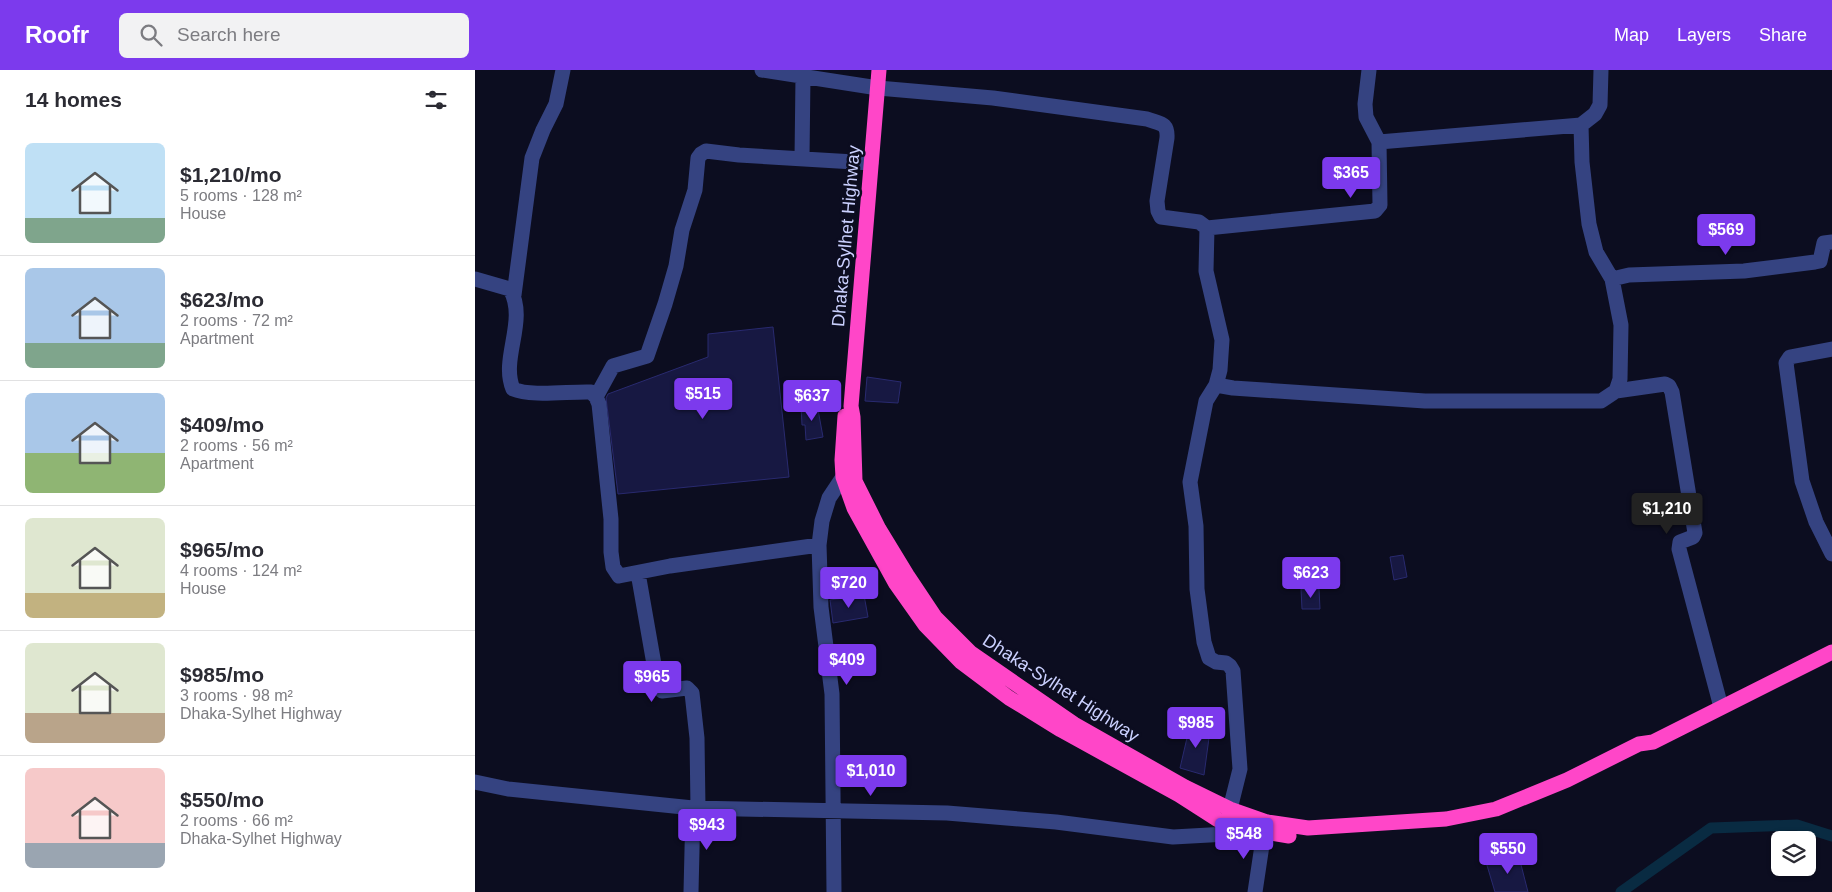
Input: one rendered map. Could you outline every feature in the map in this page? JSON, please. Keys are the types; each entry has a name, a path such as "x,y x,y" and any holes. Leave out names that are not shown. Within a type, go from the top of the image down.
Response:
{"highway":[{"name":"Dhaka-Sylhet Highway","path":"879,70 851,406 855,481 879,529 907,576 935,617 971,653 1074,724 1185,787 1229,809 1267,822 1308,828 1446,819 1496,809 1567,780 1639,744 1653,742 1832,652"},
{"name":"Dhaka-Sylhet Highway","path":"851,406 845,416 842,460 843,477 854,508 897,584 925,625 961,662 1009,698 1218,820 1264,832 1307,838 1447,827 1498,819 1572,788 1644,752 1653,742"}],"street":[{"path":"563,70 556,104 532,158 514,295 517,318 510,365 513,389 519,392 535,393 591,392 596,397 599,404 611,519 611,552 613,567 619,576 670,566 819,545"},
{"path":"762,70 878,88 993,98 1147,120 1165,125 1168,130 1157,201 1158,211 1161,217 1199,222 1207,228 1375,210 1380,205 1379,142 1366,118 1365,104 1369,70"},
{"path":"1379,142 1581,125 1595,114 1600,105 1601,70"},
{"path":"802,158 803,76"},
{"path":"1581,125 1582,162 1589,224 1597,252 1612,279 1621,325 1620,380 1616,391"},
{"path":"596,397 613,366 647,356 676,266 682,230 695,190 701,154 706,151 871,164"},
{"path":"1207,228 1206,271 1222,340 1220,370 1216,386 1206,401 1190,482 1196,526 1197,589 1203,642 1209,658 1216,662 1226,663 1233,671 1240,769 1229,809"},
{"path":"1612,279 1629,275 1744,271 1815,262 1820,260 1824,243 1832,242"},
{"path":"475,280 511,289 514,295"},
{"path":"1832,349 1791,357 1786,363 1802,481 1816,522 1832,554"},
{"path":"1216,386 1425,401 1601,401 1616,391 1665,384 1669,386 1672,392 1695,533 1693,537 1680,542 1678,545 1721,708"},
{"path":"834,892 833,694 821,607 819,545 829,498 843,477"},
{"path":"638,573 658,687 662,692 687,688 692,693 697,738 696,808 691,892"},
{"path":"475,782 508,789 696,808 947,813 1056,822 1173,837 1264,832 1255,892"}],"building":[{"path":"773,327 789,477 618,494 606,398 608,394 708,357 708,334"},
{"path":"867,377 901,382 898,403 865,401"},
{"path":"817,404 823,437 806,440 805,425 802,425 801,405"},
{"path":"1403,555 1407,577 1394,580 1390,557"},
{"path":"1301,589 1319,589 1320,609 1302,609"},
{"path":"864,595 868,617 833,623 830,600"},
{"path":"1211,723 1204,775 1180,768 1190,725 1197,727"},
{"path":"1518,853 1528,892 1495,892 1486,862 1504,859"}],"waterway":[{"path":"1621,892 1711,828 1797,825 1832,836"}]}
